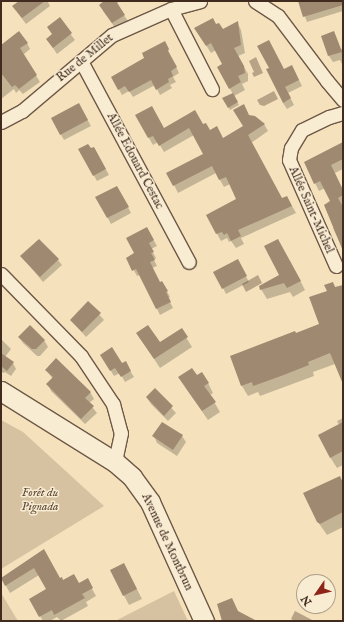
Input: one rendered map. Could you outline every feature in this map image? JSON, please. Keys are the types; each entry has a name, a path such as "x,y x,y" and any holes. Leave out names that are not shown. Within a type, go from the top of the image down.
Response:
{"street":[{"name":"Rue de Millet","path":"1,122 22,111 112,35 171,10 200,1"},
{"path":"255,1 278,16 341,93"},
{"path":"171,10 212,89"},
{"name":"Allée Edouard Cestac","path":"81,61 189,262"},
{"name":"Allée Saint-Michel","path":"336,266 289,160 291,148 302,130 329,117 343,113"},
{"path":"1,274 81,356 113,404 121,433 115,462"},
{"name":"Avenue de Montbrun","path":"1,391 115,462 132,477 150,502 204,621"}],"green space":[{"name":"Forêt du Pignada","path":"1,420 23,432 104,506 1,569"},
{"path":"174,591 188,621 115,621"},
{"path":"1,593 18,621 1,621"}],"shaded area":[{"path":"256,57 263,73 254,77 252,73 254,72 249,61"},
{"path":"274,91 278,99 264,106 260,105 257,100"},
{"path":"258,275 262,283 246,292 242,284"},
{"path":"295,611 296,614 301,614 314,621 295,621 291,619"}],"building":[{"path":"19,1 45,1 22,18 12,6"},
{"path":"104,1 116,1 125,15 112,23 99,5"},
{"path":"298,1 343,1 343,5 303,17"},
{"path":"60,17 72,33 53,48 46,39 52,34 47,27"},
{"path":"213,18 216,24 219,23 223,29 238,21 241,45 234,48 244,66 245,73 238,76 241,82 229,89 217,67 222,64 211,43 206,46 194,28"},
{"path":"19,31 28,43 20,48 37,75 19,89 15,85 12,87 1,73 1,45"},
{"path":"334,31 342,52 328,56 321,36"},
{"path":"269,40 284,69 292,65 299,80 285,87 291,98 283,103 266,69 269,68 257,46"},
{"path":"165,41 169,49 168,51 177,67 171,71 173,76 168,79 169,82 156,90 151,80 129,92 125,86 118,90 111,77 144,58 142,53"},
{"path":"233,93 238,102 228,108 222,98"},
{"path":"79,103 88,120 60,135 51,118"},
{"path":"244,104 249,115 255,116 265,124 248,135 282,198 287,196 292,206 238,230 241,236 231,241 227,233 224,235 222,232 216,234 206,215 236,199 226,177 219,180 212,166 173,186 166,173 203,154 189,128 159,146 153,136 148,138 135,115 152,106 164,128 195,110 203,124 206,123 210,130 217,126 223,138 243,126 233,110"},
{"path":"343,142 343,159 331,165 343,190 343,195 338,198 343,207 343,251 324,205 330,201 320,181 314,184 304,162"},
{"path":"88,144 91,148 94,147 106,169 93,176 78,149"},
{"path":"117,186 129,207 107,218 95,197"},
{"path":"147,227 154,240 149,243 154,252 151,253 155,260 150,262 160,282 162,281 168,291 166,292 171,302 156,309 136,269 132,271 126,258 134,253 126,238"},
{"path":"39,239 59,259 40,277 20,256"},
{"path":"278,239 301,281 287,288 284,283 260,290 259,286 279,275 264,246"},
{"path":"238,259 247,276 222,289 213,272"},
{"path":"333,282 335,287 343,285 343,384 330,353 308,362 309,365 281,376 253,386 252,382 241,386 230,356 295,331 296,333 319,324 309,297 327,291 324,285"},
{"path":"88,301 101,313 82,332 70,320"},
{"path":"30,325 45,340 36,349 32,349 18,337"},
{"path":"148,325 160,342 182,328 188,337 154,359 136,333"},
{"path":"112,347 122,363 126,361 131,371 121,377 115,368 110,371 100,355"},
{"path":"1,353 14,362 7,371 1,366"},
{"path":"56,358 91,392 85,398 94,406 81,419 46,384 53,377 45,370"},
{"path":"192,368 197,375 202,372 209,383 204,386 216,402 202,411 178,377"},
{"path":"155,388 173,406 164,416 146,397"},
{"path":"162,422 183,435 173,450 152,436"},
{"path":"343,422 343,451 330,458 318,435"},
{"path":"340,476 343,483 343,512 320,524 317,522 303,493"},
{"path":"44,549 60,578 62,577 63,580 74,574 79,583 88,578 93,588 82,594 85,598 54,615 52,610 39,617 29,599 46,589 34,568 5,586 1,578"},
{"path":"124,563 137,589 123,596 110,570"},
{"path":"232,598 238,611 257,621 222,621 217,604"}]}
